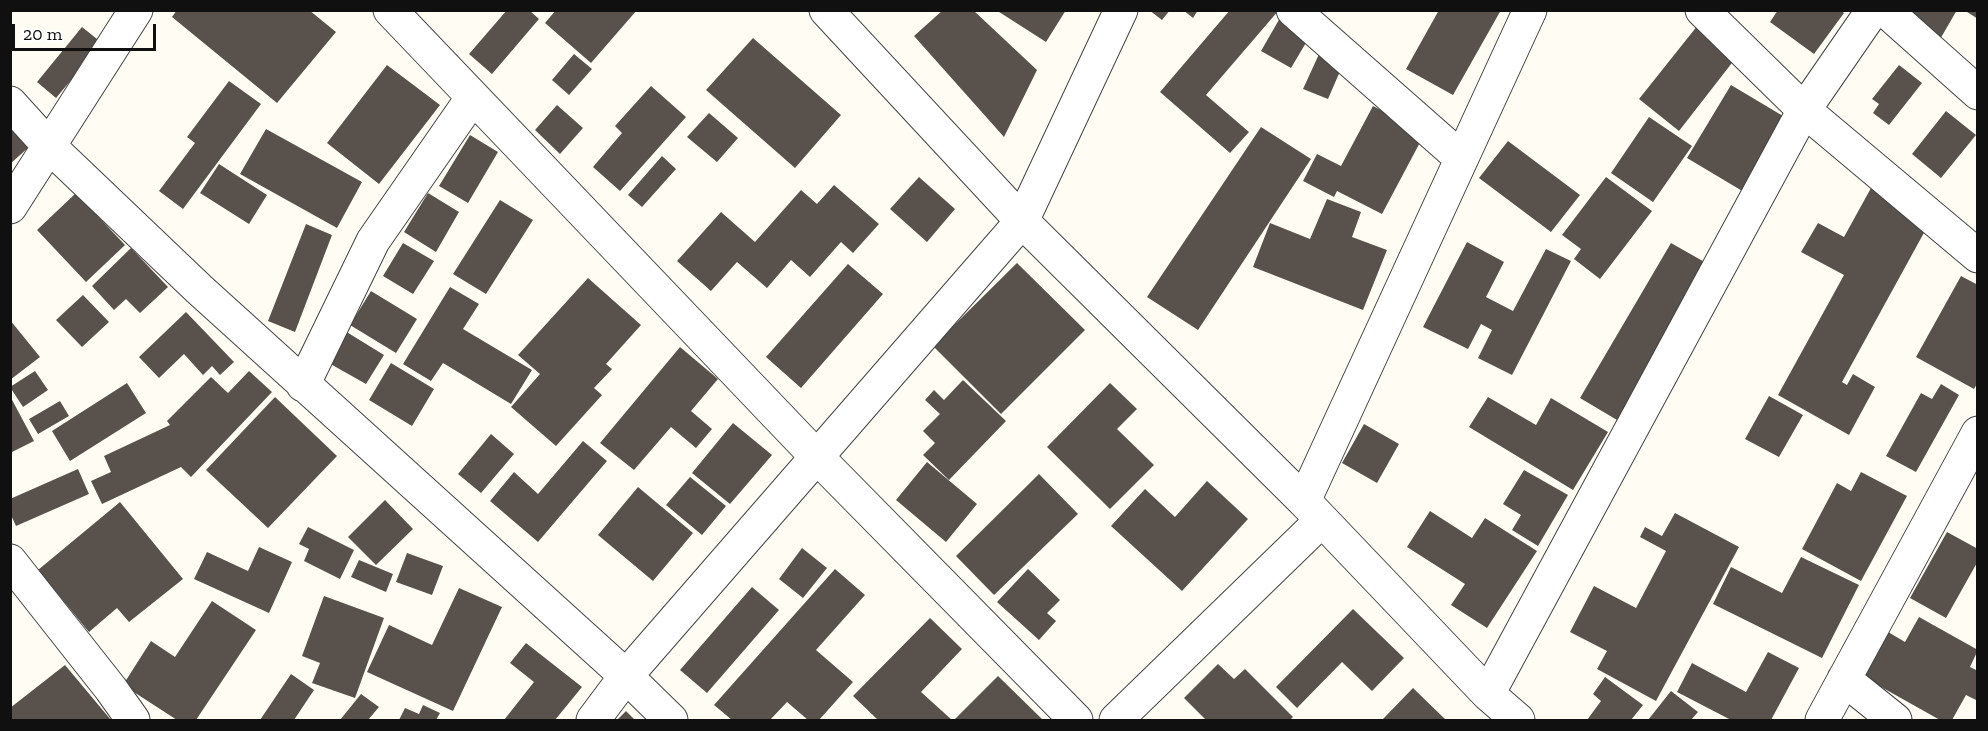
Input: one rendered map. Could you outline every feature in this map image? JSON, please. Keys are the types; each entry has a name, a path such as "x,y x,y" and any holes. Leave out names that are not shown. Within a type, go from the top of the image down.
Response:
{"street":[{"path":"10,207 136,10"},
{"path":"390,10 816,456 1076,720"},
{"path":"826,10 1022,220 1313,510 1488,694 1518,720"},
{"path":"593,720 626,676 1022,220 1121,10"},
{"path":"1293,10 1461,158"},
{"path":"1116,720 1313,510 1461,158 1530,10"},
{"path":"1702,10 1804,110 1977,256"},
{"path":"1488,694 1804,110 1874,10"},
{"path":"1885,10 1977,93"},
{"path":"303,385 373,241 473,97"},
{"path":"10,103 49,146 303,385 626,676 671,720"},
{"path":"1822,720 1977,433"},
{"path":"10,561 133,720"},
{"path":"1844,679 1895,720"}],"building":[{"path":"177,10 309,10 336,32 277,103 172,17"},
{"path":"507,10 529,10 539,19 492,74 469,54"},
{"path":"556,10 637,10 591,63 545,23"},
{"path":"943,10 973,10 1037,70 1004,137 914,36"},
{"path":"996,10 1066,10 1046,42"},
{"path":"1149,10 1170,10 1162,20"},
{"path":"1183,10 1198,10 1193,18"},
{"path":"1230,10 1279,10 1206,95 1249,132 1230,153 1160,92"},
{"path":"1439,10 1501,10 1453,95 1406,69"},
{"path":"1778,10 1841,10 1844,13 1814,54 1770,22"},
{"path":"1904,10 1957,10 1939,41"},
{"path":"1964,10 1978,10 1978,19"},
{"path":"1280,18 1310,36 1291,68 1261,51"},
{"path":"1702,20 1742,50 1679,131 1639,99"},
{"path":"82,27 102,43 56,98 37,82"},
{"path":"753,38 841,115 795,168 706,90"},
{"path":"1320,52 1344,62 1328,99 1303,89"},
{"path":"574,54 592,69 569,95 552,80"},
{"path":"387,65 440,105 379,184 327,143"},
{"path":"1899,65 1922,83 1889,125 1873,113 1879,104 1872,99"},
{"path":"229,81 261,104 183,209 159,191 195,143 187,137"},
{"path":"1731,85 1793,122 1749,195 1687,158"},
{"path":"651,86 686,117 620,191 593,167 622,133 615,126"},
{"path":"557,105 583,128 560,154 535,130"},
{"path":"1373,106 1425,133 1382,214 1337,191 1334,197 1303,181 1317,154 1341,166"},
{"path":"1946,111 1976,135 1941,178 1912,154"},
{"path":"709,113 738,138 717,162 687,137"},
{"path":"1649,117 1692,146 1653,202 1611,173"},
{"path":"1261,127 1311,159 1198,330 1147,297"},
{"path":"10,128 29,147 10,164"},
{"path":"266,129 362,182 337,228 240,174"},
{"path":"470,135 498,152 468,203 439,186"},
{"path":"1508,141 1580,195 1551,232 1479,178"},
{"path":"662,156 676,169 642,207 628,195"},
{"path":"219,164 267,195 249,224 200,193"},
{"path":"919,177 955,209 927,242 890,209"},
{"path":"1606,177 1652,211 1600,279 1574,259 1581,249 1562,235"},
{"path":"834,185 879,224 853,253 841,242 810,277 791,260 767,288 737,262 711,291 677,261 721,212 755,242 801,190 817,204"},
{"path":"1871,188 1931,220 1842,382 1847,385 1853,374 1875,387 1849,435 1778,395 1844,275 1801,252 1818,223 1844,237"},
{"path":"76,193 125,245 86,282 37,230"},
{"path":"428,193 459,212 436,252 404,232"},
{"path":"1327,199 1361,212 1352,237 1387,250 1363,310 1253,267 1270,223 1310,239"},
{"path":"500,200 533,220 486,294 453,274"},
{"path":"306,224 332,235 295,332 268,321"},
{"path":"1467,242 1504,262 1486,297 1513,311 1546,249 1571,261 1512,375 1478,358 1492,330 1481,324 1468,349 1423,327"},
{"path":"403,243 434,261 413,294 383,276"},
{"path":"1671,243 1708,264 1617,420 1580,398"},
{"path":"131,248 168,287 140,313 126,299 114,310 92,286"},
{"path":"1017,263 1085,330 1001,414 933,346"},
{"path":"848,264 883,294 801,388 766,357"},
{"path":"1961,276 1978,285 1978,382 1974,389 1916,357"},
{"path":"588,278 641,325 606,364 612,369 594,388 602,395 556,446 511,407 540,374 518,355"},
{"path":"450,287 479,304 463,329 532,370 511,404 443,363 431,381 403,364"},
{"path":"371,291 417,319 396,353 350,325"},
{"path":"83,295 109,322 82,347 56,320"},
{"path":"186,312 234,362 220,375 212,366 203,375 184,354 159,378 139,357"},
{"path":"10,320 40,357 10,380"},
{"path":"345,331 384,355 366,384 327,362"},
{"path":"680,347 718,379 691,411 712,429 696,448 671,427 634,470 600,443"},
{"path":"391,363 434,389 412,426 369,400"},
{"path":"35,371 48,390 23,407 10,387"},
{"path":"249,371 272,392 191,477 181,467 102,504 91,481 111,472 104,456 170,425 167,421 211,377 228,393"},
{"path":"963,380 1006,421 949,480 923,455 935,443 923,431 940,414 925,400 934,390 944,400"},
{"path":"127,383 146,413 70,461 52,431"},
{"path":"1110,383 1137,409 1117,429 1154,465 1110,509 1047,447"},
{"path":"1941,384 1959,395 1916,472 1886,456 1921,393 1932,399"},
{"path":"10,396 34,441 10,453"},
{"path":"1769,396 1803,415 1779,457 1745,439"},
{"path":"275,397 337,456 268,528 206,470"},
{"path":"1488,397 1536,425 1551,398 1608,432 1573,490 1469,427"},
{"path":"60,401 69,416 38,434 29,419"},
{"path":"733,423 772,455 730,504 692,473"},
{"path":"1364,424 1399,444 1377,483 1342,463"},
{"path":"491,434 514,454 481,493 458,474"},
{"path":"583,441 607,461 538,542 490,501 514,472 538,494"},
{"path":"927,462 977,504 946,542 896,500"},
{"path":"78,469 89,494 16,526 10,513 10,499"},
{"path":"1524,470 1568,495 1538,546 1512,530 1521,515 1503,504"},
{"path":"1861,472 1907,496 1861,581 1802,549 1837,483 1851,491"},
{"path":"1039,474 1078,514 994,595 956,556"},
{"path":"690,477 726,506 702,535 666,505"},
{"path":"1207,481 1248,519 1182,591 1111,526 1145,489 1175,517"},
{"path":"638,487 693,533 653,581 598,535"},
{"path":"385,500 413,529 376,565 348,537"},
{"path":"120,502 183,579 129,622 117,608 89,632 38,570"},
{"path":"1430,511 1472,538 1485,518 1537,551 1487,628 1451,605 1465,584 1407,547"},
{"path":"1675,513 1739,547 1656,701 1597,669 1607,651 1570,632 1594,586 1636,608 1666,551 1640,537 1645,527 1662,536"},
{"path":"308,527 354,550 340,579 304,561 309,549 299,544"},
{"path":"1947,532 1978,549 1978,561 1946,618 1910,598"},
{"path":"259,547 292,562 269,613 194,579 207,552 248,571"},
{"path":"802,548 827,568 803,598 779,579"},
{"path":"407,553 443,566 432,595 396,582"},
{"path":"1801,557 1859,585 1822,658 1713,604 1731,567 1782,593"},
{"path":"359,560 393,574 386,592 351,577"},
{"path":"835,569 865,595 816,650 853,682 819,720 808,720 787,702 770,720 732,720 714,705"},
{"path":"1028,569 1060,600 1047,613 1056,621 1039,640 997,602"},
{"path":"752,587 779,610 707,693 680,670"},
{"path":"459,588 502,607 453,711 367,672 389,625 432,645"},
{"path":"324,596 384,618 355,698 312,683 320,663 302,656"},
{"path":"212,601 256,630 196,720 177,720 123,685 151,641 175,657"},
{"path":"1353,609 1404,658 1372,691 1342,662 1297,708 1276,687"},
{"path":"1919,617 1978,650 1970,667 1978,671 1978,701 1966,695 1952,720 1940,720 1858,674 1883,629 1905,642"},
{"path":"930,618 962,649 921,692 952,720 878,720 853,696"},
{"path":"526,643 582,687 555,720 504,720 534,682 510,663"},
{"path":"1768,652 1799,668 1771,720 1731,720 1677,692 1692,663 1746,692"},
{"path":"1218,664 1234,679 1245,669 1293,717 1290,720 1206,720 1184,698"},
{"path":"65,665 111,720 13,720 10,717 10,708"},
{"path":"291,674 314,690 294,720 260,720"},
{"path":"998,676 1043,720 954,720"},
{"path":"1605,677 1643,705 1631,720 1587,720 1601,701 1593,694"},
{"path":"1413,688 1446,720 1382,720"},
{"path":"1671,691 1698,712 1691,720 1648,720"},
{"path":"361,694 379,707 368,720 340,720"},
{"path":"423,705 440,713 436,720 399,720 405,708 419,714"},
{"path":"626,711 635,720 617,720"}]}
